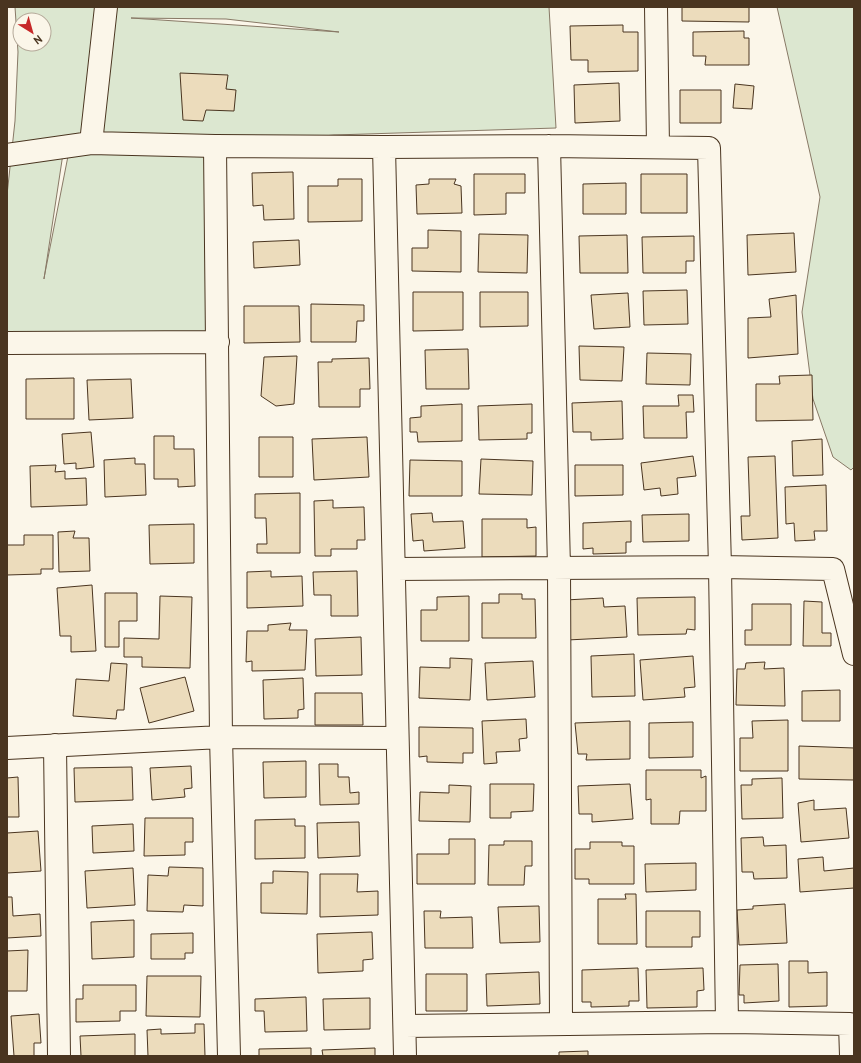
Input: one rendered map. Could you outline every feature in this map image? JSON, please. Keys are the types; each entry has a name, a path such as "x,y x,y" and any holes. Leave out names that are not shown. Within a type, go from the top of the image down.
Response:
{"street":[{"path":"91,143 106,7"},
{"path":"656,7 658,147"},
{"path":"7,155 91,143 215,146 549,146 709,148 720,567 727,1022"},
{"path":"215,146 221,737 229,1056"},
{"path":"549,146 559,568 561,1024"},
{"path":"384,147 405,1056"},
{"path":"7,343 218,342"},
{"path":"394,569 720,567 833,570 849,615 854,654"},
{"path":"7,748 221,737 397,738"},
{"path":"55,745 59,1056"},
{"path":"405,1026 727,1022 852,1018 852,1056"}],"green space":[{"path":"15,7 549,7 556,128 334,135 216,146 216,226 205,247 217,256 214,334 7,343 7,195 15,121 18,52 52,52 52,12 15,12","holes":["131,18 226,19 339,32","70,146 45,275 64,147"]},
{"path":"777,7 854,7 854,467 851,470 833,457 813,399 802,312 820,197"}],"building":[{"path":"682,7 749,7 749,22 682,21"},
{"path":"623,25 623,32 638,32 638,71 588,72 588,60 571,60 570,26"},
{"path":"744,31 744,38 749,38 749,65 705,65 706,56 693,56 693,32"},
{"path":"180,73 228,75 226,89 236,90 234,111 206,110 203,121 183,120"},
{"path":"619,83 620,121 575,123 574,85"},
{"path":"735,84 754,86 752,109 733,108"},
{"path":"680,90 721,90 721,123 680,123"},
{"path":"293,172 294,219 264,220 263,205 253,206 252,173"},
{"path":"474,174 525,174 525,193 506,193 506,214 474,215"},
{"path":"641,174 687,174 687,213 641,213"},
{"path":"338,179 362,179 362,221 308,222 308,186 338,186"},
{"path":"429,179 456,179 454,184 461,186 462,213 417,214 416,185 429,184"},
{"path":"626,183 626,214 583,214 583,184"},
{"path":"428,230 461,231 461,272 412,271 412,248 428,248"},
{"path":"794,233 796,272 748,275 747,235"},
{"path":"479,234 528,235 527,273 478,272"},
{"path":"627,235 628,273 580,273 579,236"},
{"path":"694,236 694,261 686,261 686,273 643,273 642,237"},
{"path":"299,240 300,265 254,268 253,242"},
{"path":"687,290 688,324 644,325 643,291"},
{"path":"413,292 463,292 463,330 413,331"},
{"path":"480,292 528,292 528,326 480,327"},
{"path":"628,293 630,327 594,329 591,295"},
{"path":"796,295 798,354 748,358 748,318 771,317 769,299"},
{"path":"311,304 364,305 364,321 357,321 356,342 311,342"},
{"path":"244,306 299,306 300,342 244,343"},
{"path":"579,346 624,347 622,381 580,380"},
{"path":"468,349 469,389 426,389 425,350"},
{"path":"647,353 691,354 690,385 646,384"},
{"path":"297,356 294,404 276,406 261,396 264,357"},
{"path":"369,358 370,389 360,389 360,407 319,407 318,362 332,362 332,359"},
{"path":"812,375 813,420 756,421 756,384 780,384 779,376"},
{"path":"74,378 74,419 26,419 26,379"},
{"path":"131,379 133,418 89,420 87,380"},
{"path":"678,395 693,395 694,412 686,412 687,438 644,438 643,406 679,406"},
{"path":"622,401 623,439 591,440 591,432 573,432 572,403"},
{"path":"462,404 462,441 418,442 417,432 410,432 410,418 421,417 421,406"},
{"path":"532,404 532,433 527,433 527,439 479,440 478,406"},
{"path":"91,432 94,467 76,469 76,463 64,464 62,434"},
{"path":"154,436 174,436 174,449 194,449 195,486 178,487 178,479 154,479"},
{"path":"259,437 293,437 293,477 259,477"},
{"path":"367,437 369,477 314,480 312,439"},
{"path":"822,439 823,475 793,476 792,441"},
{"path":"693,456 696,476 677,478 678,494 661,496 660,488 644,490 641,463"},
{"path":"775,456 778,538 742,540 741,516 750,516 748,457"},
{"path":"135,458 135,464 145,464 146,495 105,497 104,460"},
{"path":"481,459 533,461 532,495 479,494"},
{"path":"410,460 462,461 462,496 409,496"},
{"path":"56,465 55,472 65,471 65,479 86,478 87,505 31,507 30,466"},
{"path":"575,465 623,465 623,495 575,496"},
{"path":"826,485 827,531 814,531 815,540 795,541 794,523 786,524 785,487"},
{"path":"300,493 300,553 257,553 257,544 267,544 266,518 255,518 255,494"},
{"path":"333,500 333,508 364,507 365,540 357,540 357,549 331,549 331,556 315,556 314,501"},
{"path":"432,513 433,522 463,521 465,548 424,551 423,540 413,541 411,514"},
{"path":"689,514 689,541 643,542 642,515"},
{"path":"482,519 527,519 527,528 536,527 536,556 482,557"},
{"path":"631,521 631,542 626,542 626,553 593,554 593,548 583,549 583,523"},
{"path":"194,524 194,563 150,564 149,525"},
{"path":"75,531 73,538 89,538 90,571 59,572 58,532"},
{"path":"24,535 53,535 53,569 41,569 41,574 7,575 7,545 24,545"},
{"path":"271,571 271,577 302,576 303,606 247,608 247,572"},
{"path":"357,571 358,616 331,616 331,595 314,595 313,572"},
{"path":"92,585 96,651 71,652 71,636 60,636 57,588"},
{"path":"105,593 137,593 137,621 119,621 119,647 105,647"},
{"path":"499,594 522,594 522,599 535,599 536,638 482,638 482,603 499,603"},
{"path":"160,596 192,597 190,668 142,667 142,657 124,657 124,638 159,639"},
{"path":"469,596 469,641 421,641 421,610 437,610 437,597"},
{"path":"695,597 695,630 687,629 686,634 638,635 637,598"},
{"path":"603,598 604,607 625,606 627,637 567,640 565,600"},
{"path":"804,601 822,602 822,633 831,633 831,646 803,646"},
{"path":"752,604 791,604 791,645 745,645 745,630 752,630"},
{"path":"291,623 289,630 307,630 305,670 252,671 252,661 246,662 247,631 268,631 268,625"},
{"path":"361,637 362,675 316,676 315,639"},
{"path":"634,654 635,696 592,697 591,656"},
{"path":"693,656 695,687 684,688 685,697 643,700 640,660"},
{"path":"450,658 472,659 470,700 419,698 420,667 450,668"},
{"path":"533,661 535,697 487,700 485,663"},
{"path":"765,662 764,669 784,668 785,706 736,705 737,669 745,669 746,663"},
{"path":"111,663 127,664 124,710 117,710 116,719 73,716 76,679 109,681"},
{"path":"185,677 194,711 149,723 140,688"},
{"path":"303,678 304,709 298,710 298,718 264,719 263,680"},
{"path":"840,690 840,721 802,721 802,691"},
{"path":"315,693 362,693 363,725 315,725"},
{"path":"526,719 527,738 519,739 520,751 496,752 497,763 484,764 482,721"},
{"path":"788,720 788,771 740,771 740,738 753,738 752,721"},
{"path":"630,721 630,759 586,760 587,754 578,754 575,723"},
{"path":"693,722 693,757 649,758 649,723"},
{"path":"419,727 473,728 473,753 463,753 463,763 427,762 427,756 419,757"},
{"path":"799,746 854,748 854,780 799,779"},
{"path":"306,761 306,797 264,798 263,762"},
{"path":"319,764 338,764 338,777 349,777 350,793 359,792 359,804 320,805"},
{"path":"191,766 192,788 184,789 185,797 152,800 150,768"},
{"path":"132,767 133,800 75,802 74,768"},
{"path":"646,770 701,770 701,778 706,776 706,811 680,811 679,824 651,824 651,799 646,800"},
{"path":"18,777 19,817 7,817 7,778"},
{"path":"782,778 783,818 742,819 741,785 752,785 752,779"},
{"path":"490,784 534,784 533,811 511,812 511,818 490,818"},
{"path":"630,784 633,819 592,822 592,814 579,814 578,786"},
{"path":"449,785 471,786 470,822 419,821 420,792 449,793"},
{"path":"814,800 814,810 846,808 849,838 801,842 798,803"},
{"path":"145,818 193,818 193,842 185,842 185,855 144,856"},
{"path":"295,819 295,826 305,826 305,858 255,859 255,820"},
{"path":"359,822 360,856 318,858 317,823"},
{"path":"133,824 134,851 93,853 92,826"},
{"path":"38,831 41,871 7,873 7,833"},
{"path":"763,837 764,846 786,845 787,878 754,879 753,872 742,872 741,838"},
{"path":"449,839 475,839 475,884 417,884 417,854 449,854"},
{"path":"504,841 532,841 532,866 525,866 524,885 488,885 489,845 504,845"},
{"path":"590,842 622,842 622,846 634,846 634,884 589,884 589,879 575,879 575,849 590,849"},
{"path":"823,857 824,871 854,868 854,888 800,892 798,859"},
{"path":"696,863 696,890 646,892 645,864"},
{"path":"169,867 203,868 203,906 184,905 183,912 147,911 148,875 168,876"},
{"path":"133,868 135,905 87,908 85,871"},
{"path":"273,871 308,872 307,914 261,913 261,883 273,883"},
{"path":"320,874 358,874 357,892 378,891 378,915 320,917"},
{"path":"625,894 636,894 637,944 598,944 598,899 626,899"},
{"path":"7,897 12,897 13,916 40,914 41,936 7,938"},
{"path":"785,904 787,943 739,945 737,910 753,909 753,906"},
{"path":"539,906 540,942 500,943 498,907"},
{"path":"424,911 441,911 440,918 472,917 473,948 425,948"},
{"path":"646,911 700,911 700,937 692,937 692,947 646,947"},
{"path":"134,920 134,957 92,959 91,922"},
{"path":"372,932 373,959 363,960 363,971 318,973 317,934"},
{"path":"193,933 193,953 185,953 185,959 151,959 151,934"},
{"path":"28,950 27,991 7,991 7,951"},
{"path":"789,961 808,961 808,973 827,972 827,1006 789,1007"},
{"path":"778,964 779,1001 744,1003 744,995 739,995 740,965"},
{"path":"638,968 639,1001 629,1001 629,1006 591,1007 591,1002 582,1002 582,970"},
{"path":"703,968 704,990 697,991 697,1007 647,1008 646,970"},
{"path":"539,972 540,1004 487,1006 486,974"},
{"path":"426,974 467,974 467,1011 426,1011"},
{"path":"147,976 201,976 200,1017 146,1016"},
{"path":"83,985 136,985 136,1011 120,1011 120,1021 76,1022 76,999 83,999"},
{"path":"306,997 307,1031 265,1032 264,1011 255,1011 255,999"},
{"path":"370,998 370,1029 324,1030 323,999"},
{"path":"39,1014 41,1043 34,1043 34,1056 14,1056 11,1016"},
{"path":"195,1024 204,1024 205,1056 148,1056 147,1030 161,1029 161,1034 195,1033"},
{"path":"135,1034 135,1056 81,1056 80,1036"},
{"path":"311,1048 311,1056 259,1056 259,1049"},
{"path":"375,1048 375,1056 323,1056 322,1050"},
{"path":"588,1051 588,1056 559,1056 559,1052"}]}
